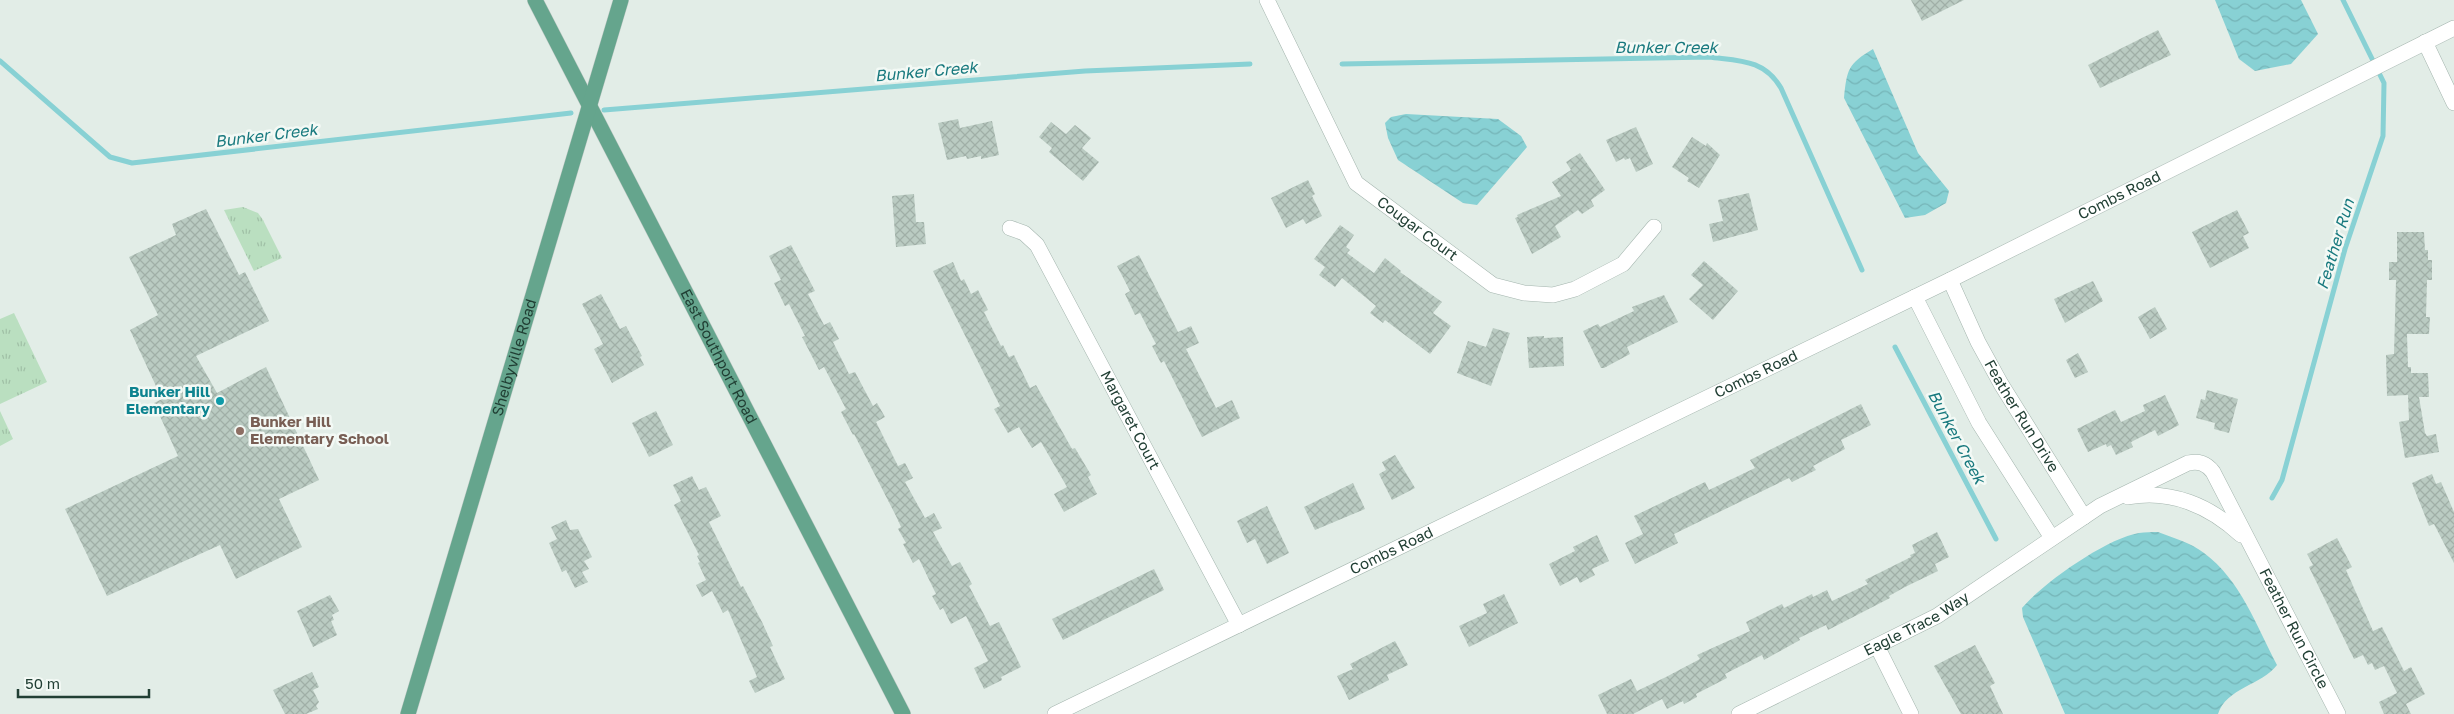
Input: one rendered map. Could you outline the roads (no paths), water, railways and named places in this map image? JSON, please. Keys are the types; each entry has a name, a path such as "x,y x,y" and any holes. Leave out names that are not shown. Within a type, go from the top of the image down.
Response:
{"main road":[{"name":"East Southport Road","path":"536,0 903,714"},
{"name":"Shelbyville Road","path":"408,714 621,0"}],"street":[{"name":"Cougar Court","path":"1267,0 1356,183 1493,284 1524,293 1552,295 1575,289 1623,264 1654,227"},
{"name":"Combs Road","path":"1055,714 1916,297 2454,28"},
{"path":"2425,42 2454,103"},
{"name":"Margaret Court","path":"1010,228 1024,233 1037,246 1239,625"},
{"name":"Feather Run Drive","path":"1950,280 1978,342 2001,384 2084,516"},
{"path":"1916,297 1979,423 2052,538"},
{"path":"2084,516 2188,463 2198,462 2206,465 2212,472 2249,543"},
{"path":"2115,499 2157,495 2189,502 2203,507 2228,522 2249,543"},
{"name":"Eagle Trace Way","path":"1739,714 1946,610 2084,516"},
{"name":"Feather Run Circle","path":"2249,543 2338,714"},
{"path":"1877,646 1911,714"}],"water":[{"path":"2215,0 2301,0 2318,34 2291,64 2255,71 2239,59"},
{"path":"1873,49 1918,153 1949,191 1946,203 1925,215 1905,218 1844,98 1846,80 1850,68 1858,59"},
{"path":"1406,114 1498,119 1521,136 1527,147 1477,205 1463,203 1398,160 1388,138 1385,123 1391,117"},
{"path":"2158,532 2199,549 2228,576 2255,620 2277,665 2263,677 2228,698 2218,714 2065,714 2023,617 2022,608 2045,586 2093,552 2126,537 2141,533"}],"waterway":[{"name":"Feather Run","path":"2272,498 2282,480 2345,249 2383,136 2384,83 2343,0"},
{"name":"Bunker Creek","path":"1342,64 1709,57 1750,63 1767,71 1781,88 1862,270"},
{"name":"Bunker Creek","path":"0,61 110,157 132,163 571,113"},
{"name":"Bunker Creek","path":"604,110 1085,71 1250,64"},
{"name":"Bunker Creek","path":"1895,347 1996,539"}],"place":[{"name":"Bunker Hill Elementary","path":"220,401"},
{"name":"Bunker Hill Elementary School","path":"240,431"}]}
